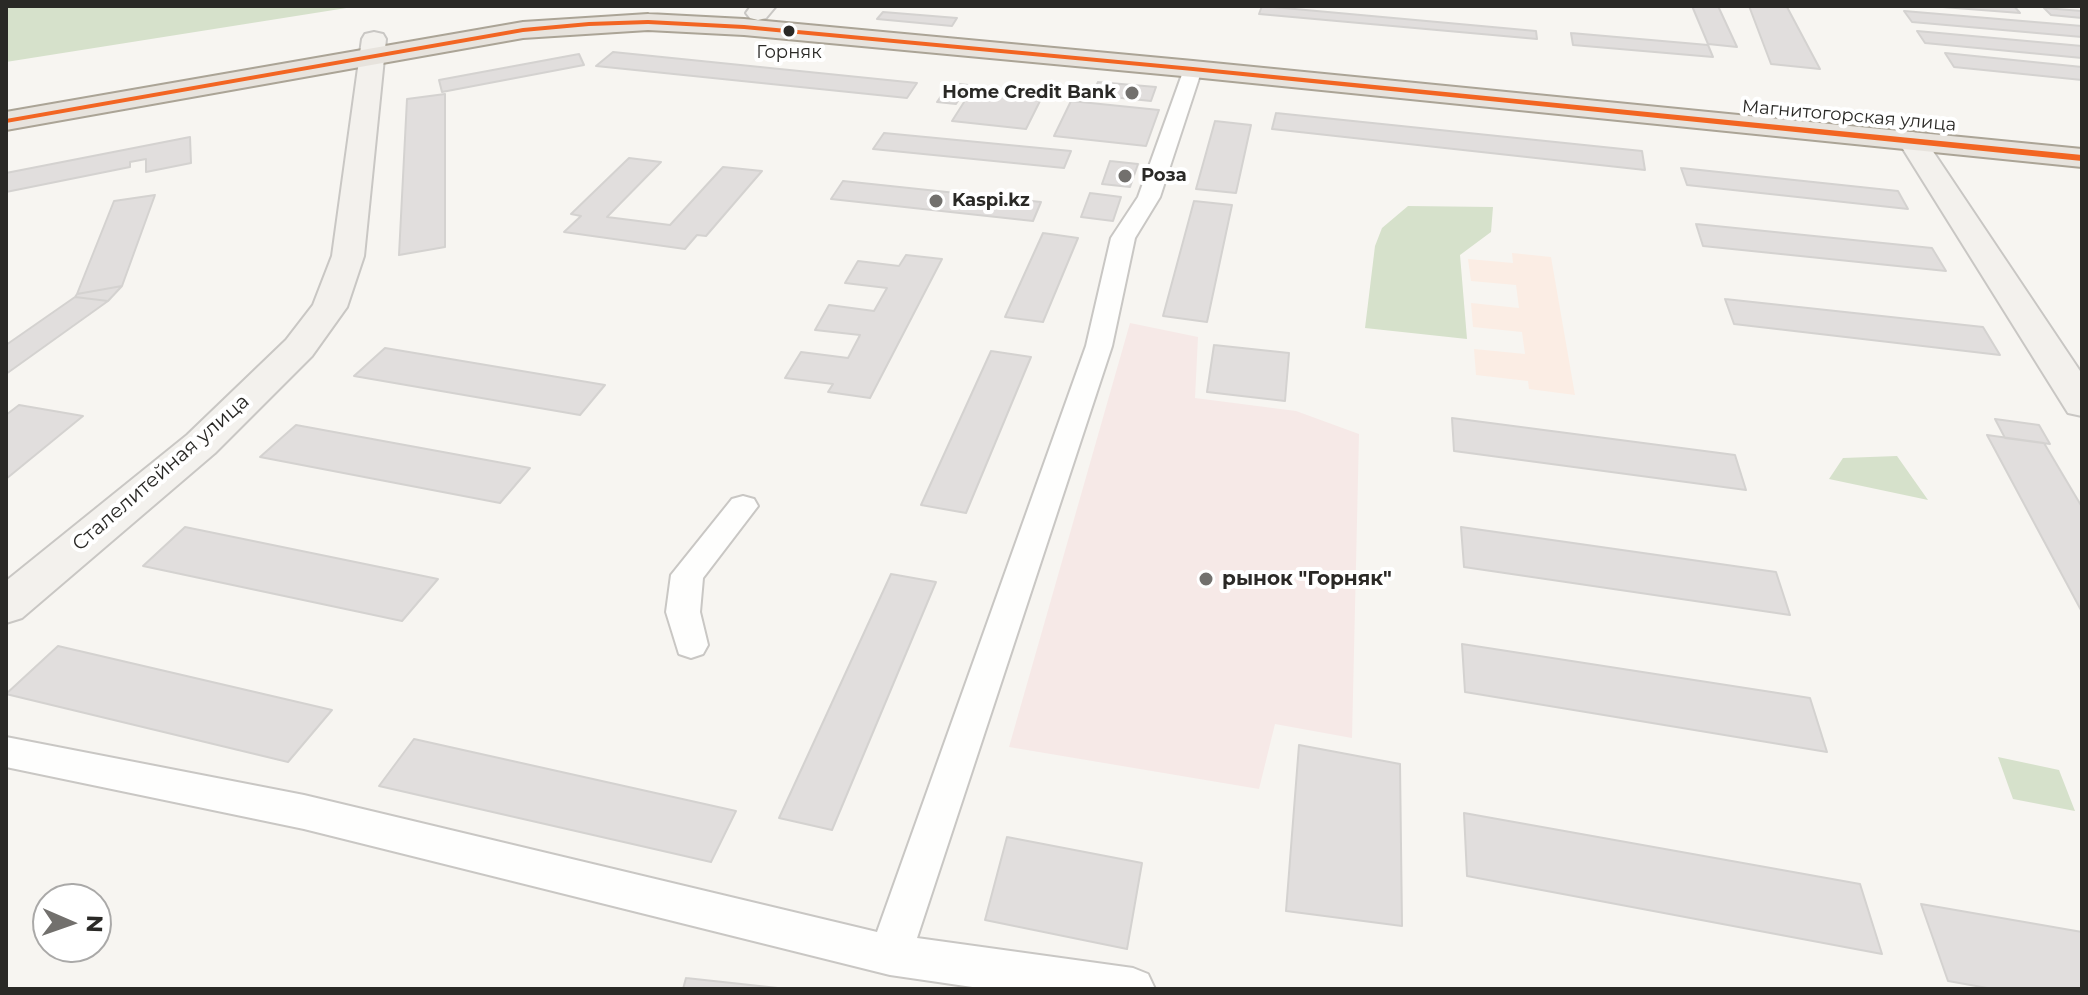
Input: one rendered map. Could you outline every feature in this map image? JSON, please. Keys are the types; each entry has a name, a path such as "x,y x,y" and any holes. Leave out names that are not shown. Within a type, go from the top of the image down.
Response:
{"main road":[{"name":"Магнитогорская улица","path":"6,121 373,48 471,22 648,6 761,9 1905,131 2082,158"},
{"name":"Магнитогорская улица","path":"6,104 373,48 523,30 648,22 728,26 1905,131 2082,138"}],"street":[{"name":"Сталелитейная улица","path":"6,606 201,444 299,348 330,307 348,256 373,48"},
{"path":"890,955 1099,346 1123,238 1149,197 1193,69"},
{"path":"1905,131 1976,236 2082,404"},
{"path":"691,645 683,612 687,575 743,506"},
{"path":"6,752 304,812 890,955 1133,989"}],"shaded area":[{"path":"1512,253 1551,257 1575,395 1529,389 1528,381 1476,375 1474,349 1525,354 1522,332 1473,327 1471,303 1519,308 1516,285 1471,281 1468,259 1513,263"},
{"name":"рынок \"Горняк\"","path":"1130,323 1198,337 1195,398 1296,411 1359,434 1352,738 1275,724 1259,789 1009,747"}],"green space":[{"path":"6,6 359,6 6,62"},
{"path":"1408,206 1493,207 1491,232 1460,255 1467,339 1365,328 1375,246 1382,228"},
{"path":"1897,456 1928,500 1829,479 1843,458"},
{"path":"1998,757 2059,770 2075,811 2013,799"}],"building":[{"path":"1262,6 1536,31 1537,39 1259,14"},
{"path":"1692,6 1718,6 1737,47 1708,44"},
{"path":"1749,6 1787,7 1820,69 1771,64"},
{"path":"1930,6 2014,6 2020,13"},
{"path":"2044,8 2082,11 2082,18 2051,15"},
{"path":"1904,11 2082,26 2082,37 1912,22"},
{"path":"883,12 957,18 952,26 877,19"},
{"path":"1917,31 2082,46 2082,58 1925,43"},
{"path":"1571,33 1708,45 1713,57 1573,45"},
{"path":"613,52 917,83 907,98 596,66"},
{"path":"1945,53 2082,67 2082,80 1954,67"},
{"path":"579,54 584,65 442,92 439,80"},
{"path":"1098,82 1156,87 1151,101 1092,95"},
{"path":"950,83 968,85 956,104 937,102"},
{"path":"973,88 1043,95 1026,129 952,121"},
{"path":"445,94 445,247 399,255 407,99"},
{"path":"1071,101 1159,110 1146,146 1054,136"},
{"path":"1276,113 1642,151 1645,170 1272,129"},
{"path":"1215,121 1251,125 1236,193 1196,189"},
{"path":"884,133 1071,151 1064,168 873,149"},
{"path":"190,137 191,163 146,172 146,159 130,162 130,167 6,192 6,173"},
{"path":"629,158 661,162 607,217 670,225 723,167 762,171 706,236 697,235 685,249 564,232 581,216 571,214"},
{"path":"1110,161 1138,164 1130,187 1102,184"},
{"path":"1681,168 1898,191 1908,209 1687,185"},
{"path":"843,181 1041,202 1033,221 831,199"},
{"path":"1090,193 1121,197 1113,221 1081,217"},
{"path":"155,195 122,286 77,294 114,201"},
{"path":"1194,201 1232,205 1207,322 1163,316"},
{"path":"1696,224 1932,248 1946,271 1703,246"},
{"path":"1043,233 1078,238 1043,322 1005,317"},
{"path":"906,255 942,259 870,398 828,392 833,384 785,378 801,352 848,358 860,335 815,330 829,305 874,311 887,288 845,283 858,261 899,266"},
{"path":"122,286 108,301 75,297 77,294"},
{"path":"75,297 108,301 6,374 6,345"},
{"path":"1725,299 1983,327 2000,355 1734,324"},
{"path":"1214,345 1289,353 1285,401 1207,392"},
{"path":"385,348 605,385 580,415 354,376"},
{"path":"991,351 1031,357 966,513 921,505"},
{"path":"19,405 83,416 6,479 6,415"},
{"path":"1452,418 1735,455 1746,490 1454,451"},
{"path":"1995,419 2039,425 2050,444 2005,438"},
{"path":"296,425 530,468 500,503 260,457"},
{"path":"1987,435 2044,443 2082,507 2082,612"},
{"path":"185,527 438,579 402,621 143,566"},
{"path":"1461,527 1776,572 1790,615 1464,567"},
{"path":"891,574 936,582 832,830 779,818"},
{"path":"1462,644 1810,698 1827,752 1465,692"},
{"path":"58,646 332,710 288,762 6,694"},
{"path":"414,739 736,811 711,862 379,786"},
{"path":"1299,745 1400,764 1402,926 1286,911"},
{"path":"1464,813 1860,884 1882,954 1467,876"},
{"path":"1007,837 1142,863 1127,949 985,920"},
{"path":"1921,904 2082,932 2082,989 1993,989 1948,981"},
{"path":"686,978 787,989 683,989"}],"transit line":[{"path":"6,121 523,30 648,22 744,27 1193,69 2082,158"}],"place":[{"name":"Горняк","path":"789,31"},
{"name":"Home Credit Bank","path":"1132,93"},
{"name":"Роза","path":"1125,176"},
{"name":"Kaspi.kz","path":"936,201"},
{"name":"рынок \"Горняк\"","path":"1206,579"}]}
